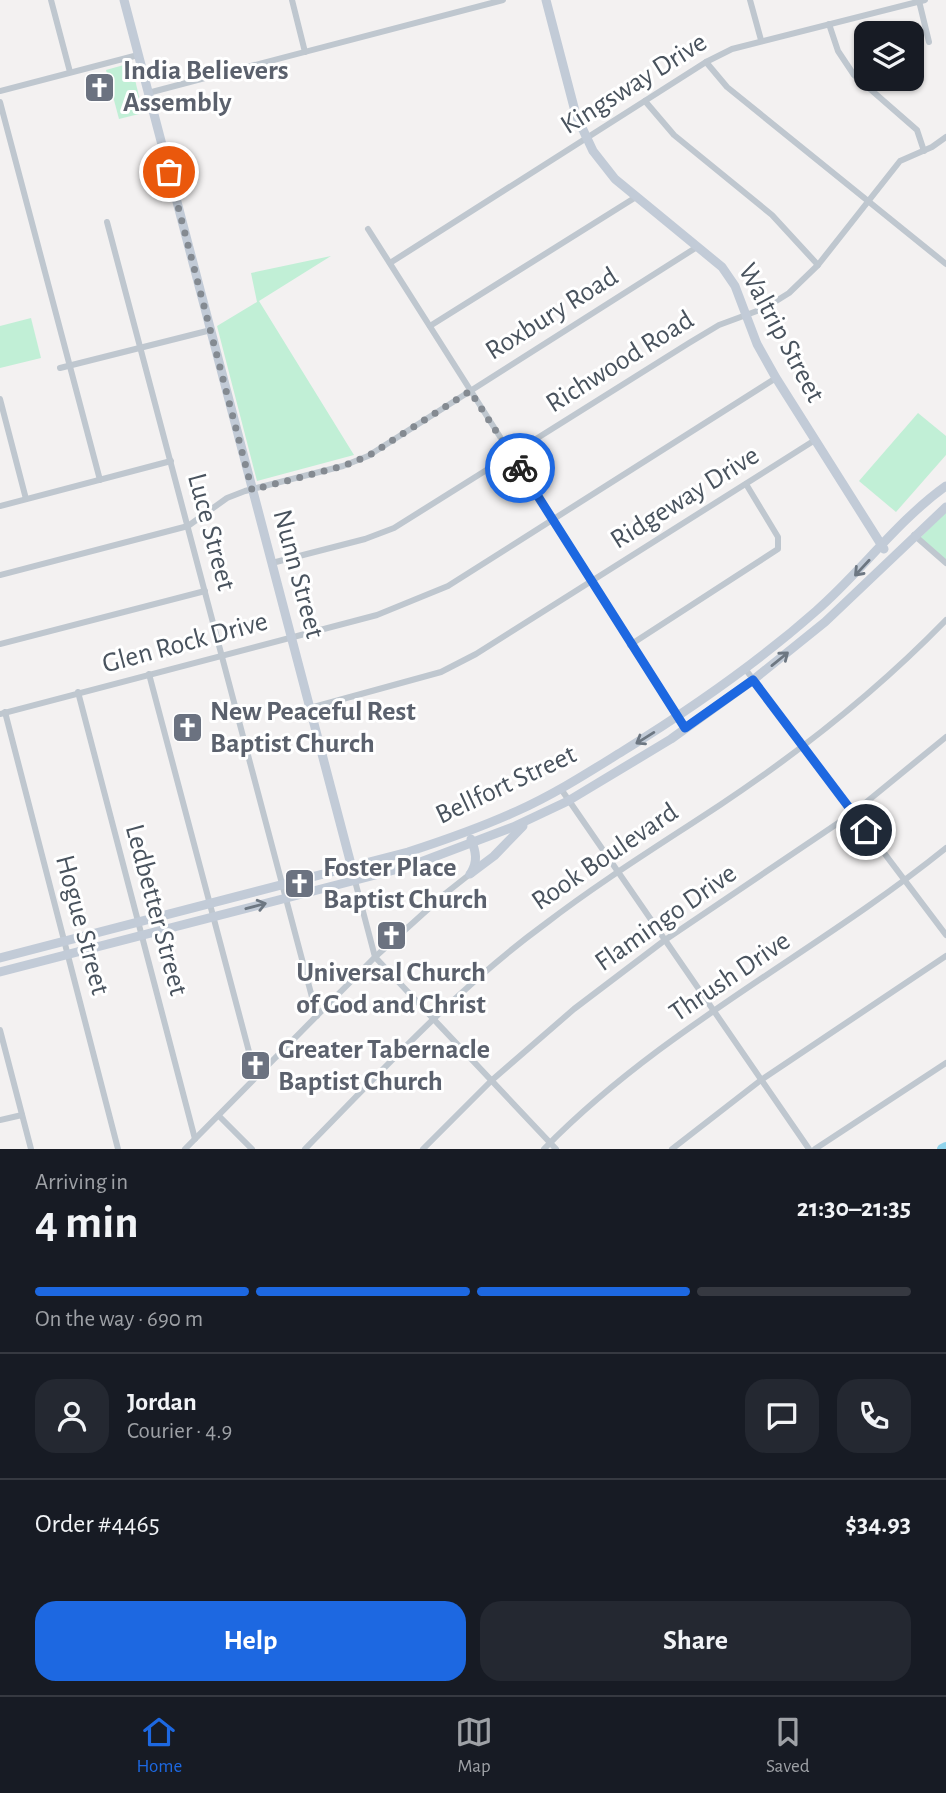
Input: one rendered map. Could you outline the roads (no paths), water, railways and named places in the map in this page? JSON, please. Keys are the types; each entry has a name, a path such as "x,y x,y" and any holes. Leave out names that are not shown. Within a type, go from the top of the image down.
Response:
{"main road":[{"name":"Nunn Street","path":"124,0 355,880"},
{"name":"Waltrip Street","path":"546,0 576,115 585,138 602,164 636,197 722,267 735,286 757,344 776,378 881,547 892,556"},
{"name":"Bellfort Street","path":"0,958 408,852 468,832 561,789 678,717 746,670 849,582 944,486"},
{"name":"Bellfort Street","path":"0,972 410,866 473,843 568,801 685,728 753,680 825,622 945,506"},
{"path":"816,611 825,622"},
{"path":"470,874 487,862 532,818"},
{"path":"468,832 476,856 475,866 470,874"},
{"path":"476,856 487,862"}],"street":[{"path":"51,0 70,72"},
{"path":"292,0 305,52"},
{"path":"148,93 503,0"},
{"path":"750,0 761,40"},
{"path":"922,1 929,42"},
{"name":"Kingsway Drive","path":"390,263 706,62 732,49 922,1"},
{"path":"829,24 838,51 854,75 917,130 924,150"},
{"path":"0,91 138,55"},
{"path":"706,62 727,87 946,264"},
{"path":"645,101 674,135 772,215 818,265"},
{"path":"0,102 100,480"},
{"name":"Richwood Road","path":"272,563 365,539 394,528 719,325 747,316 789,293 818,265 900,161 946,137"},
{"path":"430,326 636,197"},
{"name":"Luce Street","path":"107,222 317,1016"},
{"path":"368,229 685,728"},
{"name":"Roxbury Road","path":"0,575 188,526 228,498 343,466 368,456 697,247"},
{"path":"60,368 211,330"},
{"name":"Glen Rock Drive","path":"2,713 377,615 427,596 448,586 776,378"},
{"path":"0,399 26,499"},
{"name":"Ridgeway Drive","path":"310,708 441,672 476,654 815,440"},
{"path":"0,506 171,461"},
{"path":"631,645 778,549 778,537 746,484"},
{"path":"914,535 946,563"},
{"path":"0,644 205,591"},
{"name":"Rook Boulevard","path":"305,1149 432,1020 513,948 617,871 722,804 802,746 894,671 946,620"},
{"path":"746,670 946,935"},
{"path":"149,674 252,1063 259,1072"},
{"name":"Ledbetter Street","path":"78,692 136,922 195,1139"},
{"name":"Hogue Street","path":"2,713 118,1149"},
{"name":"Flamingo Drive","path":"423,1149 491,1081 575,1009 665,940 853,813 946,737"},
{"path":"561,789 809,1149"},
{"name":"Thrush Drive","path":"544,1149 633,1070 713,1011 813,946 905,881 946,848"},
{"path":"186,1149 375,957 470,874"},
{"name":"Nunn Street","path":"355,880 375,957"},
{"path":"672,1149 761,1080 946,956"},
{"path":"375,957 556,1149"},
{"path":"0,1030 31,1149"},
{"path":"815,1149 946,1063"},
{"path":"0,1120 23,1115"},
{"path":"219,1116 252,1149"}],"waterway":[{"path":"942,1149 946,1147"}],"place":[{"name":"India Believers Assembly","path":"100,87"},
{"name":"New Peaceful Rest Baptist Church","path":"187,728"},
{"name":"Foster Place Baptist Church","path":"300,884"},
{"name":"Universal Church of God and Christ","path":"391,936"},
{"name":"Greater Tabernacle Baptist Church","path":"255,1066"}]}
